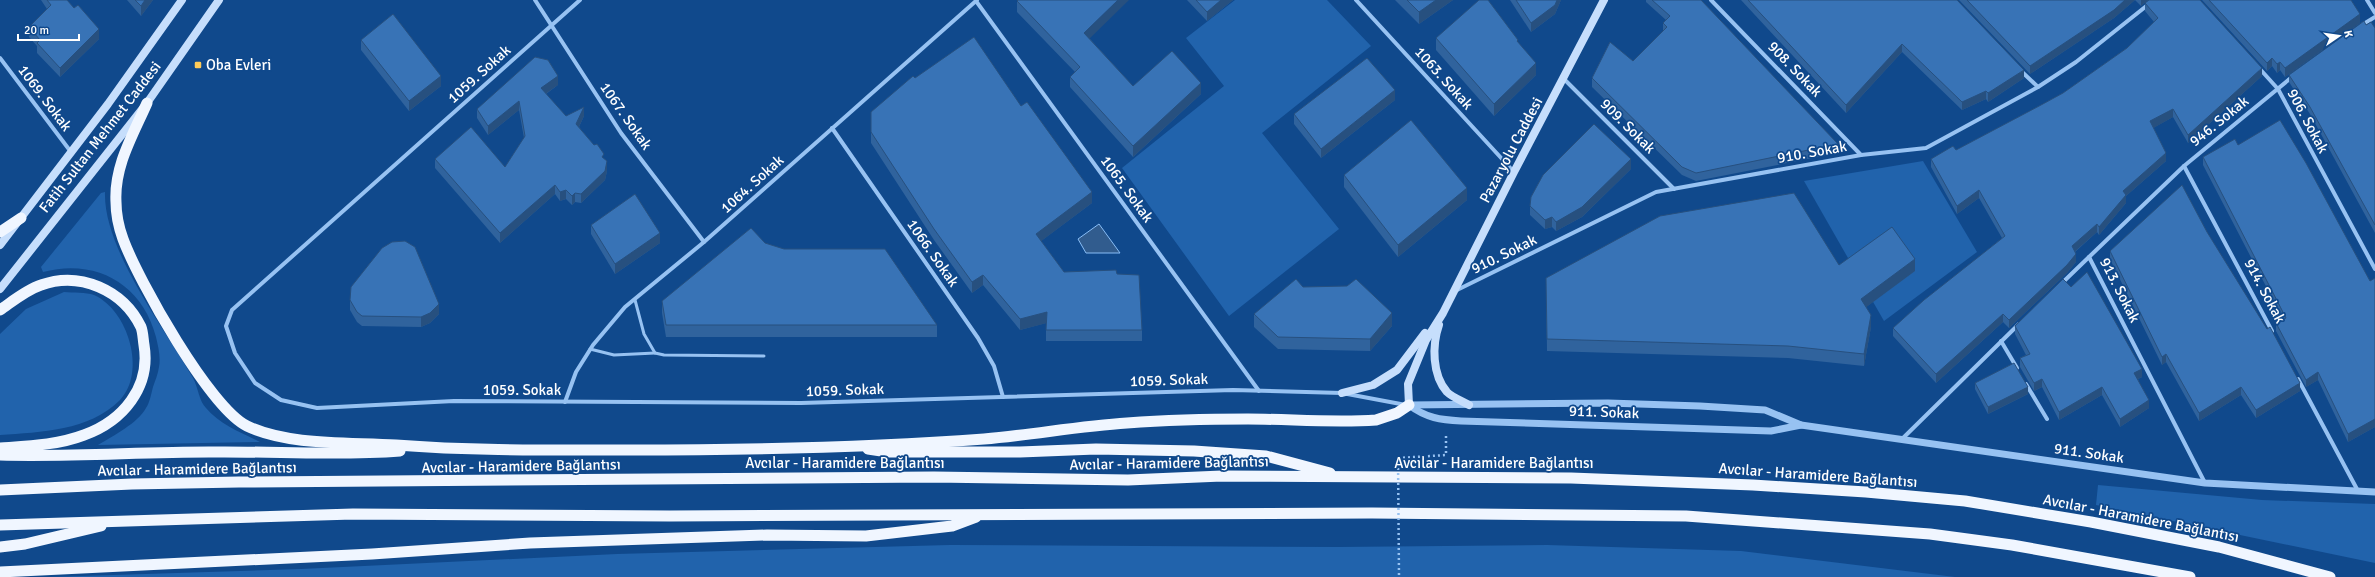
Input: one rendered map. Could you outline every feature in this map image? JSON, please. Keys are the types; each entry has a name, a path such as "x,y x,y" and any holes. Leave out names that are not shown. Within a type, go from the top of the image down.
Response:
{"highway":[{"path":"148,103 123,155 117,179 117,213 121,234 130,255 168,324 198,374 220,404 234,418 249,427 282,437 443,449"},
{"path":"0,232 21,218"},
{"path":"0,310 18,296 41,285 63,280 82,280 104,290 127,306 141,328 145,351 144,377 135,398 120,414 101,427 84,435 61,442 0,448"},
{"path":"0,455 42,456 151,452 322,453 443,449 771,450 858,448 883,444 987,439 1071,427 1180,419 1376,420 1409,405"},
{"path":"858,448 888,452 1103,450 1236,453 1266,456 1342,476"},
{"name":"Avcılar - Haramidere Bağlantısı","path":"0,490 132,484 239,482 926,477 1128,480 1222,476 1342,476 1571,478 1705,483 1866,492 1958,500 2090,522 2219,547 2330,577"},
{"path":"0,525 353,514 662,516 1387,513 1686,516 1930,534 2012,545 2190,577"},
{"path":"0,572 372,554 530,543 767,535 866,536 952,526 984,514"},
{"path":"0,547 25,544 130,520"}],"main road":[{"name":"Fatih Sultan Mehmet Caddesi","path":"0,245 135,68 182,0"},
{"name":"Fatih Sultan Mehmet Caddesi","path":"0,289 148,103 219,0"},
{"name":"Pazaryolu Caddesi","path":"1443,313 1514,172 1604,0"},
{"path":"1342,394 1373,386 1397,370 1443,313"},
{"path":"1443,313 1435,337 1435,360 1438,376 1447,392 1469,405"},
{"path":"1409,405 1408,384 1415,363 1426,340 1443,313"}],"street":[{"name":"1067. Sokak","path":"535,0 620,133 704,242"},
{"name":"1059. Sokak","path":"580,0 232,310 226,326 235,353 255,382 281,400 317,408 454,402 801,403 1259,390 1342,394 1409,405"},
{"name":"1064. Sokak","path":"565,402 576,372 590,349 625,308 704,242 976,0"},
{"name":"1065. Sokak","path":"976,0 1259,390"},
{"name":"1063. Sokak","path":"1356,0 1514,172"},
{"name":"908. Sokak","path":"1711,0 1861,155"},
{"name":"910. Sokak","path":"1454,291 1656,192 1861,155 1926,148 2038,88 2076,62 2154,0"},
{"path":"2367,0 2375,13"},
{"path":"2356,29 2375,17"},
{"name":"1069. Sokak","path":"0,58 71,152"},
{"name":"906. Sokak","path":"2256,65 2278,89 2375,269"},
{"path":"2017,66 2038,88"},
{"name":"946. Sokak","path":"2089,257 2184,166 2295,74"},
{"name":"909. Sokak","path":"1564,79 1674,189"},
{"name":"1066. Sokak","path":"832,128 978,338 994,366 1003,397"},
{"name":"914. Sokak","path":"2184,166 2277,339"},
{"name":"913. Sokak","path":"2056,289 2089,257 2205,483"},
{"path":"1901,440 2023,320"},
{"path":"2001,341 2020,373"},
{"path":"2295,374 2358,492"},
{"path":"2024,380 2047,419"},
{"name":"911. Sokak","path":"1409,405 1608,403 1765,410 1801,425 2205,483 2375,492"},
{"name":"911. Sokak","path":"1409,405 1420,414 1432,418 1461,421 1771,431 1801,425"}],"lane":[{"path":"635,300 644,334 655,353"},
{"path":"590,349 614,355 655,353 664,355 764,356"}],"path":[{"path":"1399,577 1398,458 1446,455 1446,433"}],"shaded area":[{"path":"1235,0 1327,0 1371,46 1262,133 1339,229 1229,316 1122,168 1224,86 1186,38"},
{"path":"1923,161 1977,252 1884,321 1804,181"},
{"path":"105,192 107,214 114,238 125,263 152,313 193,378 204,405 217,419 238,432 260,442 98,445 131,424 142,414 147,406 160,363 156,337 149,318 140,302 128,289 114,279 98,272 81,269 62,269 43,272 41,267 101,193"},
{"path":"1099,224 1120,253 1086,253 1078,239"},
{"path":"64,292 94,295 106,303 116,314 124,327 130,343 133,358 132,374 128,388 120,400 108,410 79,424 48,431 0,435 0,334 26,309"},
{"path":"2098,485 2262,500 2375,504 2375,563 2096,505"},
{"path":"950,545 1338,547 1547,545 1741,551 1955,577 50,577 301,569 617,554"}],"building":[{"path":"47,0 67,0 74,8 78,5 99,29 60,68 37,43 40,40 29,27 51,5"},
{"path":"135,0 145,0 141,6"},
{"path":"1118,0 1084,33 1133,86 1172,51 1201,83 1133,146 1070,77 1080,67 1017,1"},
{"path":"1196,0 1221,0 1207,12"},
{"path":"1407,0 1436,0 1419,12"},
{"path":"1479,0 1488,0 1518,40 1517,41 1536,63 1494,104 1436,38"},
{"path":"1516,0 1557,0 1555,5 1531,23"},
{"path":"1652,0 1701,0 1838,144 1696,173 1682,167 1592,78 1610,42 1633,61 1667,27 1663,23 1670,16"},
{"path":"1748,0 1957,0 2024,70 1988,93 1986,91 1962,102 1902,44 1846,105"},
{"path":"1967,0 2125,0 2114,10 2030,66"},
{"path":"2149,0 2200,0 2262,68 2188,135 2173,109 2150,121 2166,153 2123,191 2126,195 2099,227 2097,224 2072,246 2076,254 2067,265 2009,320 2003,314 1936,374 1893,328 1924,300 2005,236 1979,190 1957,206 1931,159 1953,146 1956,150 2063,93 2127,48 2158,18 2145,3"},
{"path":"2209,0 2351,0 2360,14 2285,68 2280,62 2277,64 2272,58 2267,63"},
{"path":"393,14 441,76 409,101 361,40"},
{"path":"2364,21 2366,25 2371,22 2375,28 2375,225 2310,107 2289,75"},
{"path":"974,37 1021,106 1027,102 1092,192 1036,234 1064,272 1116,270 1117,274 1139,275 1142,330 1046,330 1047,312 1020,319 983,275 972,282 934,229 871,132 871,112 913,76 915,78"},
{"path":"535,57 548,60 558,76 541,88 566,116 584,107 576,124 594,145 597,144 604,154 602,157 607,161 605,171 581,194 575,193 572,196 566,190 560,192 555,185 500,233 435,159 471,127 505,167 525,136 519,101 488,126 477,109"},
{"path":"1367,58 1395,90 1321,149 1294,114"},
{"path":"1411,120 1467,188 1398,245 1344,175"},
{"path":"2280,120 2306,163 2370,281 2375,278 2375,419 2348,434 2318,372 2306,380 2276,323 2286,318 2203,157 2235,139 2238,145"},
{"path":"1594,124 1631,159 1582,207 1556,222 1552,217 1545,220 1530,206 1531,197 1543,175"},
{"path":"2182,185 2207,232 2267,329 2270,327 2300,383 2256,410 2241,387 2199,413 2166,354 2162,357 2110,251"},
{"path":"1794,193 1839,265 1892,227 1915,259 1861,299 1871,315 1864,354 1788,346 1547,339 1546,278 1660,216"},
{"path":"635,194 660,233 615,264 591,225"},
{"path":"751,228 765,243 784,249 885,249 937,325 666,325 662,301"},
{"path":"405,241 415,247 439,304 430,313 421,317 362,316 357,312 350,300 351,287 382,248 392,242"},
{"path":"2087,272 2142,369 2134,373 2149,400 2120,419 2102,387 2059,412 2042,379 2034,383 2020,358 2030,354 2015,326 2063,279 2071,287"},
{"path":"1296,279 1303,287 1347,286 1356,279 1392,313 1370,339 1278,337 1254,314"},
{"path":"2014,363 2028,387 1988,407 1975,383"}],"place":[{"name":"Oba Evleri","path":"198,65"}]}
